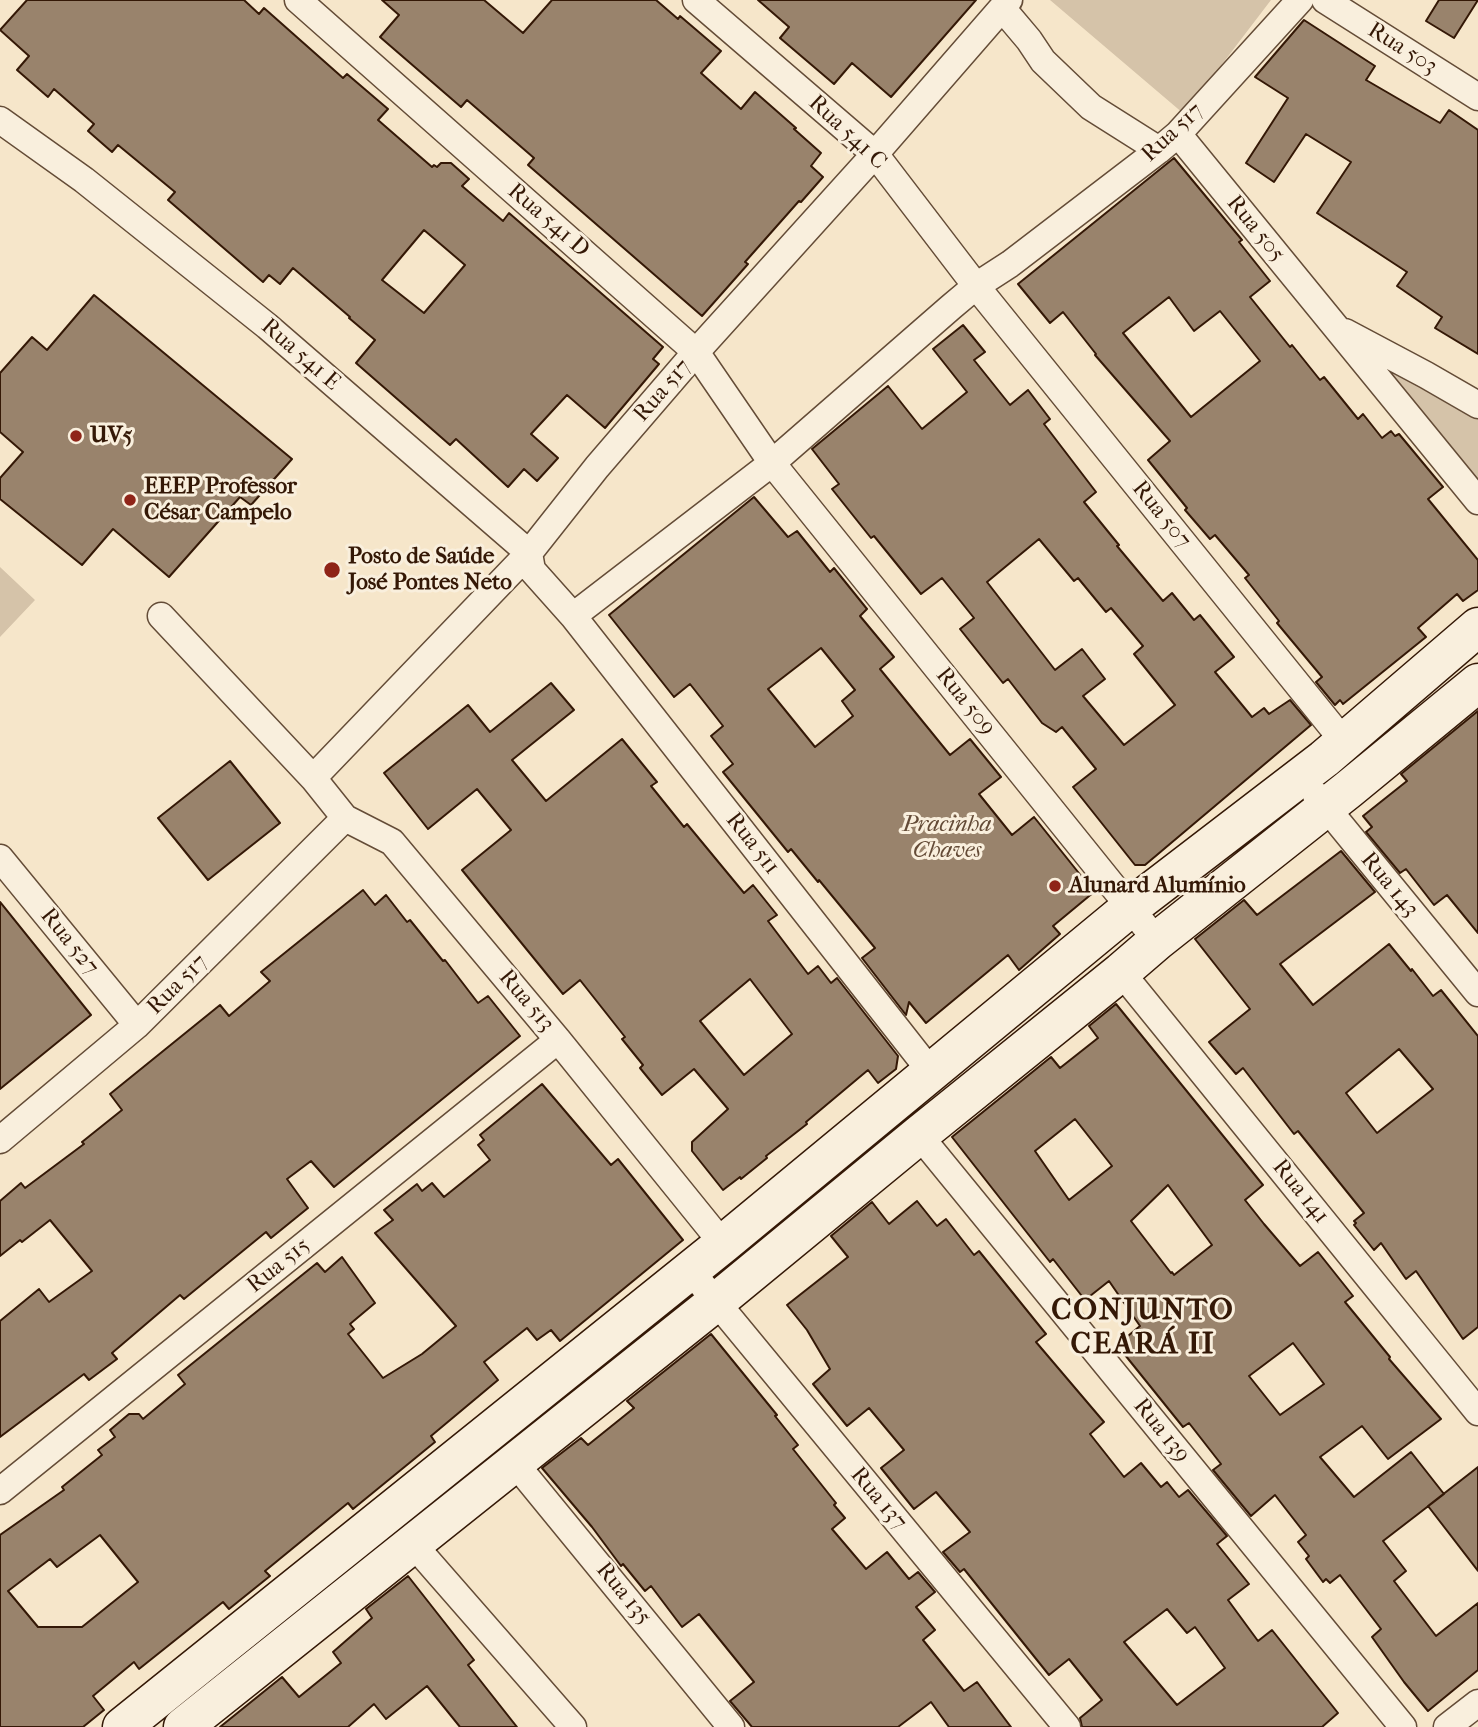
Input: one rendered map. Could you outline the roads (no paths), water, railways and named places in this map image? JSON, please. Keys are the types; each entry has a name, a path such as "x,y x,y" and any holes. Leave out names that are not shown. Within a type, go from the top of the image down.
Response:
{"street":[{"name":"Rua 541 D","path":"298,0 696,352 772,463"},
{"name":"Rua 541 C","path":"696,0 875,154 976,286"},
{"name":"Rua 517","path":"573,616 772,463 976,286 1010,264 1169,142 1300,0"},
{"name":"Rua 503","path":"1325,0 1478,97"},
{"name":"Rua 517","path":"313,778 529,553 597,467 696,352 1006,4"},
{"name":"Rua 505","path":"1006,4 1043,61 1091,107 1169,142 1332,324 1478,501"},
{"name":"Rua 541 E","path":"0,120 84,180 267,326 529,553 532,570 573,616"},
{"name":"Rua 507","path":"976,286 1345,743"},
{"name":"Rua 505","path":"1332,324 1478,405"},
{"name":"Rua 509","path":"772,463 1157,941"},
{"name":"Rua 513","path":"161,616 313,778 345,818 392,842 558,1040 723,1244"},
{"name":"Rua 511","path":"573,616 931,1072"},
{"path":"122,1727 723,1244 1131,907 1345,743 1478,627"},
{"path":"183,1727 716,1302 1157,941 1326,808 1478,683"},
{"name":"Rua 143","path":"1302,777 1478,993"},
{"name":"Rua 517","path":"0,1140 137,1025 345,818"},
{"name":"Rua 527","path":"0,858 137,1025"},
{"name":"Rua 141","path":"1121,972 1478,1412"},
{"path":"1030,991 1058,1023"},
{"name":"Rua 515","path":"0,1491 558,1040"},
{"name":"Rua 139","path":"919,1135 1403,1727"},
{"name":"Rua 137","path":"690,1270 1066,1727"},
{"name":"Rua 135","path":"514,1462 731,1727"},
{"path":"413,1544 573,1727"},
{"path":"1447,1727 1478,1703"}],"place":[{"name":"UV5","path":"76,436"},
{"name":"EEEP Professor César Campelo","path":"130,500"},
{"name":"Posto de Saúde José Pontes Neto","path":"332,570"},
{"name":"Alunard Alumínio","path":"1055,886"}],"district":[{"name":"CONJUNTO CEARÁ II","path":"1143,1329"}],"park label":[{"name":"Pracinha Chaves","path":"947,838"}]}
